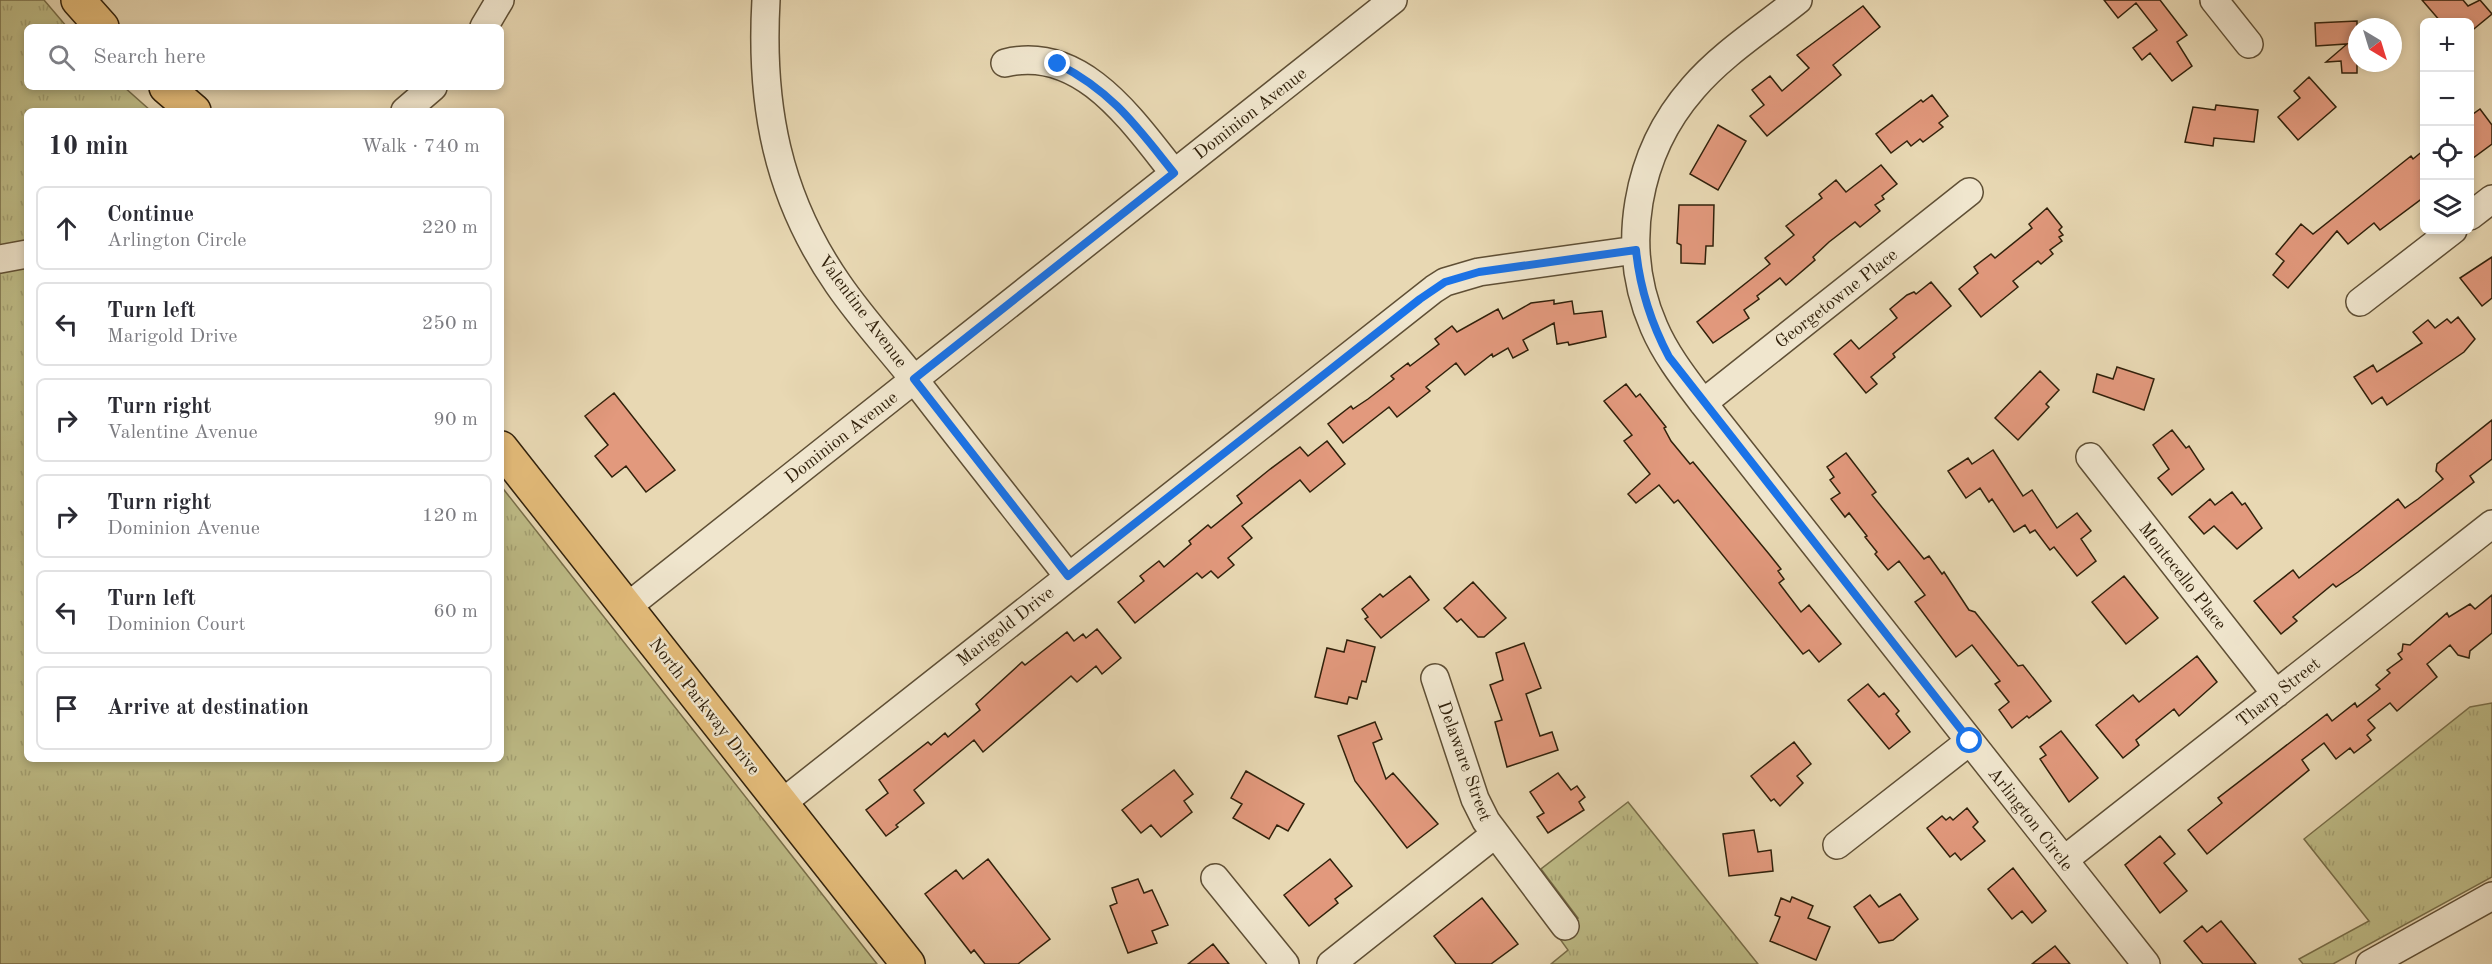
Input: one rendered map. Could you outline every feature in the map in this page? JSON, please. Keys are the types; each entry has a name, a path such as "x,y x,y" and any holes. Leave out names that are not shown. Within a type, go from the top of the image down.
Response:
{"main road":[{"path":"78,0 99,24"},
{"path":"170,90 190,108"},
{"name":"North Parkway Drive","path":"504,452 908,964"}],"street":[{"path":"486,24 500,0"},
{"name":"Valentine Avenue","path":"766,0 763,53 765,89 772,129 790,193 803,224 838,284 1068,576"},
{"name":"Dominion Avenue","path":"627,607 1393,0"},
{"name":"Arlington Circle","path":"1798,0 1694,86 1669,119 1651,156 1640,192 1636,250 1641,289 1655,329 1669,357 1703,403 2146,964"},
{"path":"2214,0 2249,44"},
{"path":"1005,63 1038,59 1058,64 1081,75 1103,91 1121,109 1174,173"},
{"path":"408,108 430,90"},
{"name":"Georgetowne Place","path":"1703,403 1970,192"},
{"path":"2474,212 2492,199"},
{"path":"2360,302 2448,234"},
{"name":"Marigold Drive","path":"782,803 1411,306 1445,282 1479,272 1636,250"},
{"path":"0,259 24,255"},
{"name":"Montecello Place","path":"2090,457 2276,694"},
{"name":"Tharp Street","path":"2064,860 2492,524"},
{"name":"Delaware Street","path":"1435,678 1475,799 1494,835 1565,926"},
{"path":"1837,845 1970,741"},
{"path":"1331,964 1494,835"},
{"path":"1215,878 1285,964"},
{"path":"2370,964 2492,896"}],"green space":[{"path":"0,0 44,0 64,24 24,24 24,90 127,90 148,108 24,108 24,762 504,762 504,490 877,964 0,964"},
{"path":"2492,703 2492,877 2333,964 2303,964 2299,959 2369,921 2304,839 2470,707"},
{"path":"1628,802 1758,964 1551,964 1568,950 1557,935 1578,918 1541,869"}],"building":[{"path":"2104,0 2160,0 2187,35 2177,42 2192,66 2172,81 2150,53 2142,60 2133,48 2157,30 2136,3 2118,18"},
{"path":"2422,0 2463,0 2468,6 2480,0 2492,14 2474,29 2474,18 2438,18"},
{"path":"1863,6 1880,27 1833,65 1841,75 1767,136 1750,116 1764,105 1752,90 1770,76 1782,91 1809,68 1797,55"},
{"path":"2348,21 2348,72 2357,73 2342,73 2341,61 2326,62 2347,44 2316,46 2315,23"},
{"path":"2309,77 2336,107 2298,140 2278,117 2300,98 2294,91"},
{"path":"1932,95 1948,116 1939,123 1943,127 1923,142 1920,139 1911,146 1907,141 1891,153 1876,134 1921,100 1923,102"},
{"path":"2216,105 2258,110 2254,142 2214,138 2213,146 2185,142 2193,107 2215,110"},
{"path":"2480,109 2492,125 2492,144 2474,157 2474,126 2474,113"},
{"path":"1718,125 1746,141 1718,190 1690,174"},
{"path":"2420,153 2420,200 2380,230 2374,223 2348,244 2337,231 2288,288 2273,275 2284,261 2276,254 2301,224 2313,234 2411,156 2413,159"},
{"path":"1881,165 1897,184 1882,196 1884,199 1875,205 1880,211 1860,227 1855,222 1829,242 1813,257 1815,260 1786,285 1780,278 1757,296 1759,299 1744,310 1749,318 1713,343 1697,322 1770,264 1765,258 1794,235 1786,226 1822,198 1819,194 1836,180 1846,192"},
{"path":"1679,205 1714,205 1713,246 1706,246 1705,264 1681,263 1681,245 1677,243"},
{"path":"2047,208 2062,227 2059,230 2063,235 2059,237 2062,241 2050,250 2053,254 2041,264 2038,261 2013,281 2018,287 1981,317 1959,289 1978,273 1974,267 1991,254 1995,258 2032,228 2029,224"},
{"path":"2492,257 2492,298 2482,306 2460,278"},
{"path":"1931,282 1951,306 1893,354 1895,357 1871,377 1877,384 1866,393 1834,354 1851,340 1859,349 1897,318 1890,309 1907,295 1914,292 1916,294"},
{"path":"1554,300 1554,304 1572,301 1574,314 1602,311 1606,337 1569,345 1568,342 1557,344 1554,323 1523,340 1528,350 1513,358 1508,348 1493,357 1492,354 1465,375 1456,363 1426,387 1430,391 1397,417 1389,407 1343,443 1328,424 1351,406 1353,409 1368,399 1394,379 1391,376 1408,363 1410,366 1439,344 1435,339 1452,326 1457,332 1498,309 1503,319 1531,303"},
{"path":"2458,317 2475,339 2464,352 2387,405 2382,397 2372,404 2354,377 2373,365 2377,372 2422,343 2413,332 2428,320 2435,328 2447,319 2451,323"},
{"path":"2117,367 2154,379 2144,410 2093,392 2097,374 2113,379"},
{"path":"2040,371 2059,390 2046,404 2049,407 2018,440 1995,418"},
{"path":"1626,384 1636,397 1640,394 1666,427 1664,428 1671,441 1690,464 1693,462 1781,569 1778,571 1784,579 1779,583 1801,612 1809,605 1841,644 1819,662 1809,650 1803,654 1678,500 1674,503 1659,485 1636,503 1628,494 1650,474 1624,441 1632,435 1604,401"},
{"path":"614,393 675,470 646,492 626,466 612,477 595,456 608,445 585,416"},
{"path":"2492,420 2492,459 2470,476 2474,482 2358,572 2336,587 2333,584 2293,617 2297,621 2281,634 2254,601 2293,570 2299,578 2398,499 2405,508 2418,499 2443,479 2436,471 2437,464"},
{"path":"2172,430 2186,448 2189,446 2204,469 2172,495 2158,478 2169,469 2153,445"},
{"path":"1327,441 1345,464 1310,492 1300,480 1242,526 1252,538 1228,558 1234,565 1218,578 1211,571 1202,578 1197,573 1135,623 1118,602 1144,581 1140,576 1159,561 1164,567 1191,544 1189,541 1208,525 1211,528 1242,503 1237,496 1300,447 1308,456"},
{"path":"1993,450 2023,496 2032,490 2057,528 2077,513 2091,531 2081,539 2096,561 2077,576 2054,547 2050,550 2035,530 2030,533 2025,525 2014,532 1992,499 1989,502 1980,488 1966,498 1948,471 1968,458 1972,464"},
{"path":"1846,453 1876,492 1872,495 1924,559 1929,556 1942,574 1944,572 1969,610 1975,612 2018,666 2023,665 2051,701 2029,718 2027,716 2012,728 1999,710 2009,702 1995,684 2000,681 1972,645 1956,657 1915,602 1925,595 1899,561 1888,570 1875,554 1877,552 1865,537 1867,536 1849,513 1845,517 1831,499 1840,493 1830,480 1834,477 1827,467"},
{"path":"2232,492 2242,505 2245,503 2262,528 2237,549 2214,526 2204,534 2189,517 2210,499 2215,505"},
{"path":"1410,576 1429,600 1381,638 1365,619 1368,617 1362,609 1380,594 1383,597"},
{"path":"2124,576 2158,618 2126,644 2092,602"},
{"path":"1473,582 1506,618 1484,637 1478,637 1461,619 1457,622 1444,608"},
{"path":"2492,595 2492,633 2470,651 2469,658 2458,655 2450,645 2427,664 2437,677 2397,711 2390,703 2368,720 2375,728 2367,735 2371,740 2354,753 2350,748 2336,759 2324,743 2302,760 2309,770 2207,854 2188,830 2222,803 2218,798 2327,714 2332,721 2355,703 2357,707 2380,689 2376,685 2390,673 2387,670 2402,659 2398,654 2402,651 2403,644 2410,645 2447,613 2449,617 2470,604 2475,609"},
{"path":"1097,629 1121,658 1102,674 1096,666 1077,682 1071,676 983,752 974,740 914,790 924,803 886,836 866,810 888,793 879,780 928,742 931,745 945,733 948,737 980,710 976,704 1022,662 1025,665 1067,632 1074,641 1083,634 1086,638"},
{"path":"1347,640 1375,647 1366,682 1362,681 1357,699 1349,697 1347,704 1315,697 1327,648 1344,652"},
{"path":"1524,643 1541,688 1526,694 1540,736 1552,732 1558,750 1507,767 1495,722 1502,720 1490,685 1503,680 1496,653"},
{"path":"2197,656 2217,682 2179,716 2174,709 2136,740 2139,745 2123,758 2096,725 2133,695 2139,702"},
{"path":"1868,684 1879,697 1884,693 1899,711 1896,714 1910,732 1889,749 1848,700"},
{"path":"1375,722 1382,739 1373,743 1386,779 1393,773 1438,824 1407,848 1355,781 1338,736"},
{"path":"2061,731 2098,778 2069,802 2040,759 2046,755 2040,747"},
{"path":"1794,742 1811,764 1797,776 1803,783 1780,806 1774,799 1771,801 1751,776"},
{"path":"1174,770 1193,794 1184,801 1192,812 1161,837 1151,825 1141,833 1122,810"},
{"path":"1246,771 1304,804 1288,831 1277,825 1269,839 1233,818 1242,804 1231,798"},
{"path":"1558,773 1571,790 1577,786 1585,797 1579,802 1584,810 1548,833 1537,817 1544,813 1530,792"},
{"path":"1967,808 1978,822 1973,827 1985,841 1961,860 1955,853 1950,857 1927,828 1942,816 1946,820 1950,817 1953,820"},
{"path":"1754,830 1758,852 1771,850 1773,871 1729,876 1723,834"},
{"path":"2160,836 2175,854 2164,863 2187,891 2160,913 2125,865"},
{"path":"988,859 1050,939 1018,964 985,964 974,950 971,953 925,894 956,870 963,879"},
{"path":"1330,859 1352,886 1335,899 1338,903 1309,926 1284,895"},
{"path":"2013,868 2046,911 2032,923 2022,911 2012,919 1988,889"},
{"path":"1138,879 1144,893 1152,890 1168,925 1152,931 1157,943 1128,953 1110,906 1117,903 1112,888"},
{"path":"1900,894 1918,919 1893,940 1879,943 1854,907 1870,895 1879,907"},
{"path":"1792,897 1813,906 1808,918 1830,927 1816,960 1770,941 1780,917 1775,915 1781,898 1790,902"},
{"path":"1482,898 1518,944 1491,964 1456,964 1434,936"},
{"path":"2221,921 2256,964 2203,964 2184,941 2202,926 2207,932"},
{"path":"1213,944 1229,964 1188,964"},
{"path":"2055,946 2070,964 2032,964"}],"route":[{"path":"1058,64 1081,75 1103,91 1130,119 1174,173 914,379 1068,576 1420,299 1445,282 1479,272 1636,250 1641,289 1650,318 1669,357 1970,741"}]}
